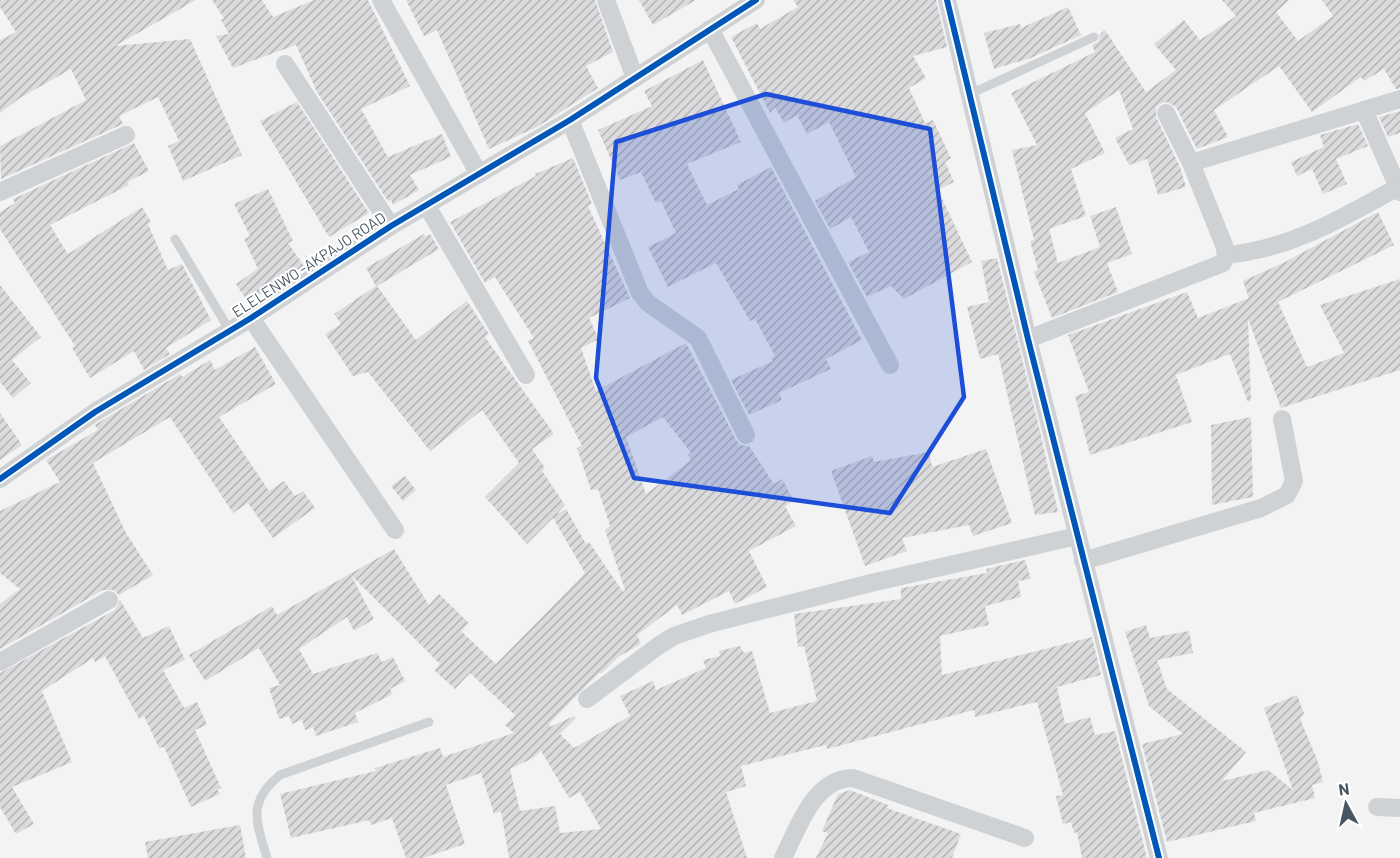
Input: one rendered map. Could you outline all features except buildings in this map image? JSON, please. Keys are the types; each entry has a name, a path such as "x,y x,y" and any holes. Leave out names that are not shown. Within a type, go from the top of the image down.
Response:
{"street":[{"path":"381,0 479,174"},
{"path":"606,0 635,78"},
{"name":"ELELENWO -AKPAJO ROAD","path":"0,479 95,412 251,318 391,226 570,120 756,0"},
{"path":"947,0 1028,339 1159,858"},
{"path":"710,29 890,365"},
{"path":"285,64 391,226"},
{"path":"1191,163 1400,99"},
{"path":"1226,255 1257,252 1289,242 1317,231 1399,189 1364,110"},
{"path":"1028,339 1223,263 1226,255 1191,163 1166,113"},
{"path":"570,120 640,293 648,303 698,338 746,435"},
{"path":"0,192 126,135"},
{"path":"427,206 526,375"},
{"path":"251,318 395,530"},
{"path":"1083,561 1261,508 1287,495 1294,482 1282,419"},
{"path":"587,699 674,636 709,624 871,583 1077,536"},
{"path":"0,662 109,600"},
{"path":"783,858 818,793 825,786 842,778 853,778 1025,838"},
{"path":"1377,807 1400,808"}],"lane":[{"path":"970,94 1094,37"},
{"path":"175,239 230,331"},
{"path":"267,858 258,828 256,810 263,788 280,775 429,722"}],"highlighted area":[{"path":"766,94 930,129 964,397 890,513 634,478 596,378 616,142"}],"cycle path":[{"path":"0,479 95,412 251,318 391,226 570,120 756,0"},
{"path":"947,0 1028,339 1159,858"}]}
